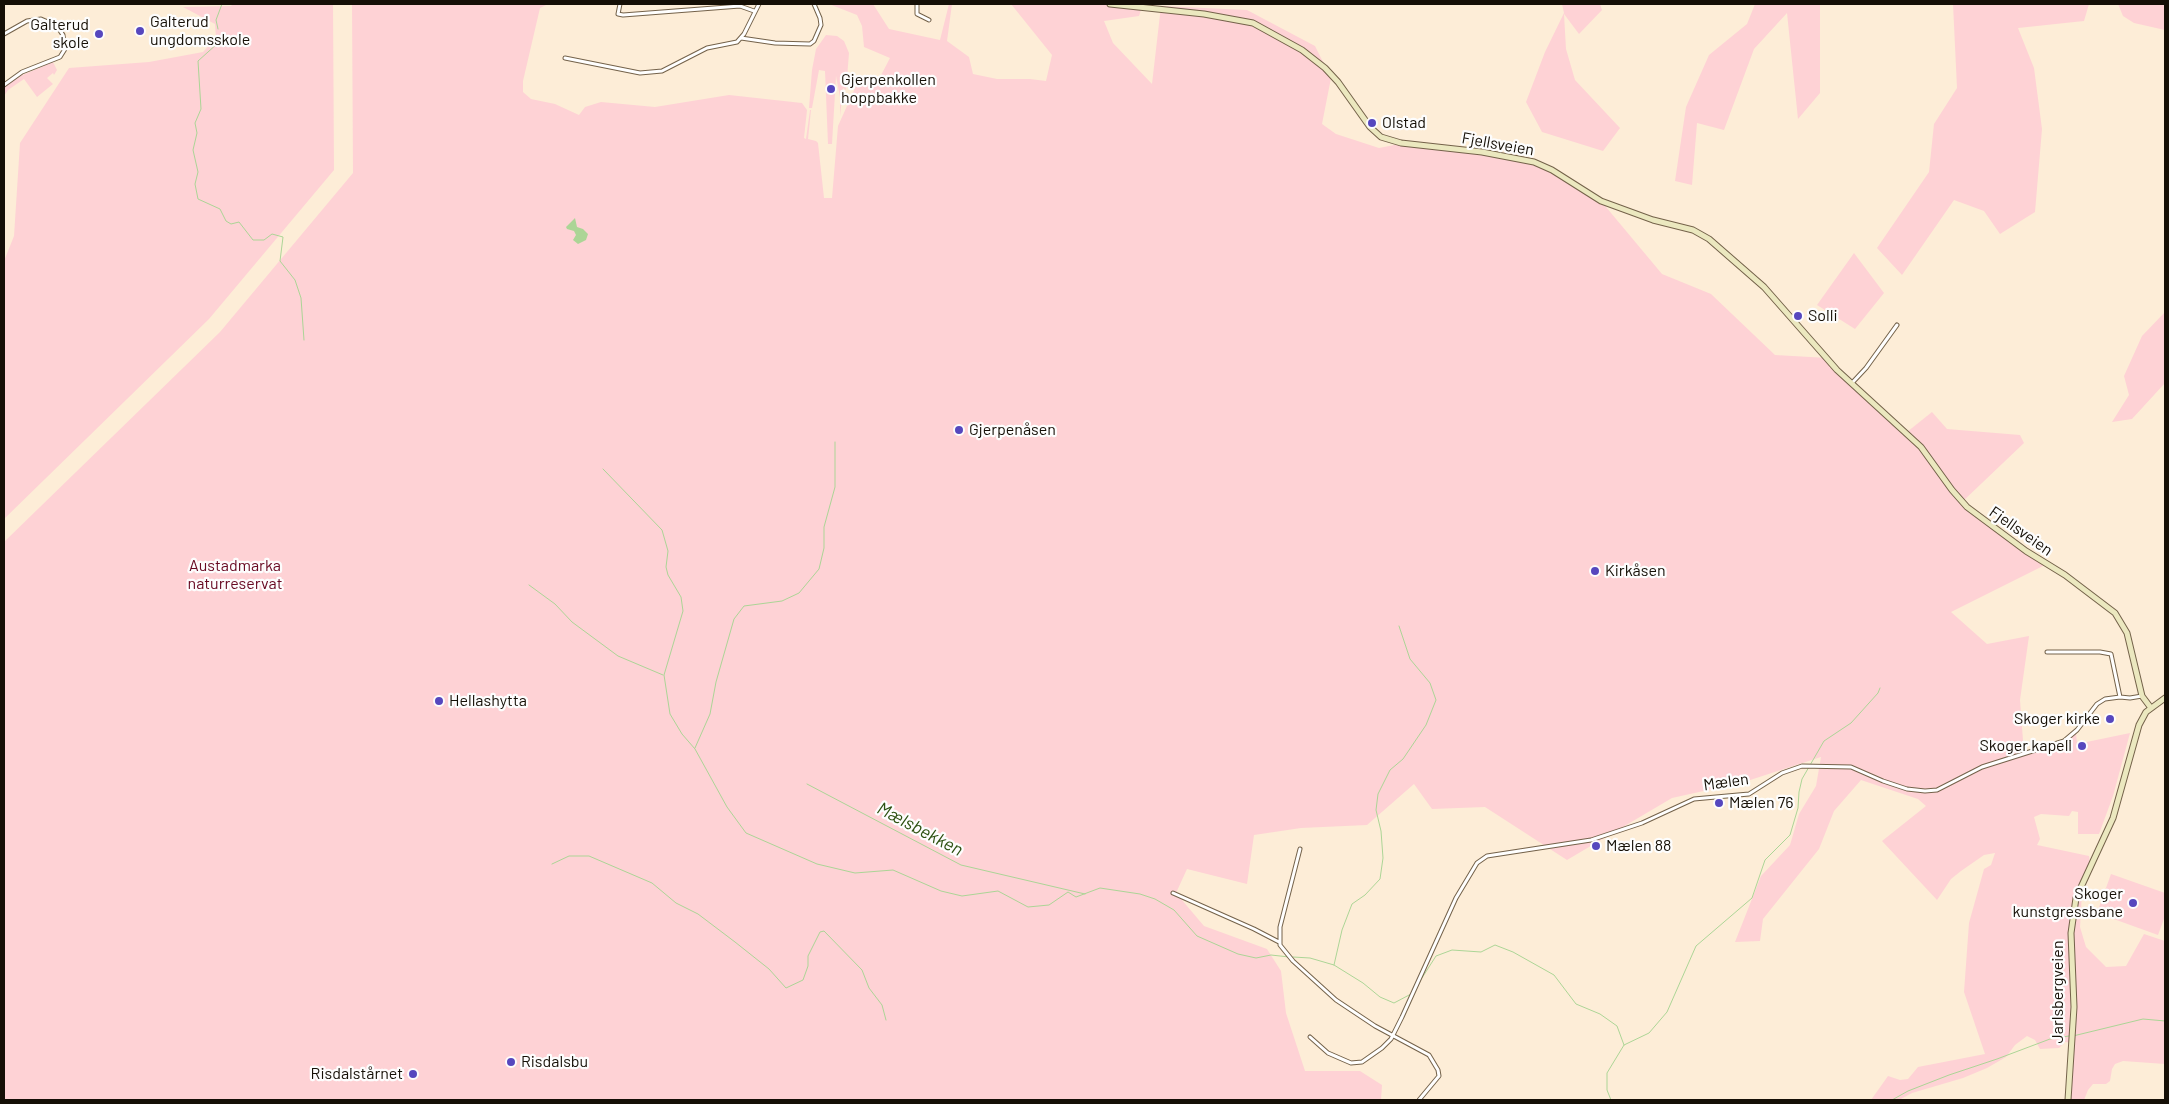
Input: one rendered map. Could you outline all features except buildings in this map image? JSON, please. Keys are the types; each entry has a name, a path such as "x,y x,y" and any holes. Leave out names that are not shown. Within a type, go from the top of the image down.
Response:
{"main road":[{"name":"Fjellsveien","path":"1110,4 1204,14 1253,23 1302,50 1326,68 1370,127 1381,137 1401,143 1482,152 1534,162 1552,170 1600,201 1653,220 1700,233 1719,246 1764,287 1837,370 1921,447 1952,490 1968,507 2035,557 2065,575 2115,612 2127,633 2142,696 2151,708"},
{"name":"Jarlsbergveien","path":"2068,1100 2074,1007 2070,933 2074,907 2082,882 2114,818 2141,719 2151,708 2165,698"}],"street":[{"path":"620,4 618,14 623,16 730,5 754,11"},
{"path":"565,58 652,74 662,71 707,48 734,43 741,38 759,4"},
{"path":"741,38 775,43 810,44 814,42 821,25 814,4"},
{"path":"918,4 917,14 929,20"},
{"path":"4,34 27,21 41,19 57,26 63,35 65,49 60,57 22,72 4,84"},
{"path":"1852,384 1896,326"},
{"path":"2047,652 2100,652 2111,654 2120,697"},
{"name":"Mælen","path":"1310,1037 1328,1053 1356,1063 1377,1053 1393,1035 1456,898 1477,863 1484,857 1591,840 1642,823 1694,799 1749,794 1782,773 1802,766 1851,767 1898,786 1917,791 1937,790 1982,767 2064,741 2077,730 2097,704 2105,699 2142,696"},
{"path":"1279,942 1280,927 1300,849"},
{"path":"1173,893 1249,926 1279,942 1293,961 1336,1000 1393,1035 1427,1053 1438,1070 1437,1080 1419,1100"}],"green space":[{"path":"233,4 333,4 334,170 209,319 4,519 4,261 14,236 20,143 69,68 149,62 203,52 216,38 215,24 183,7 231,6"},
{"name":"Austadmarka naturreservat","path":"352,4 548,4 540,8 523,81 523,92 531,99 555,104 579,115 585,107 601,102 655,107 729,95 802,103 807,110 804,138 806,139 811,110 808,139 818,143 824,198 832,198 838,126 860,77 878,81 890,58 864,47 862,26 857,15 829,4 873,4 889,29 940,40 949,4 952,4 947,41 969,57 973,74 997,79 1046,81 1052,55 1011,4 1143,4 1139,16 1104,21 1113,43 1152,84 1161,6 1247,10 1315,46 1331,78 1322,124 1336,134 1379,148 1404,143 1468,148 1501,153 1531,161 1601,201 1662,274 1711,294 1775,355 1828,358 1907,432 1932,412 1947,429 2020,435 2024,443 1961,503 2045,565 1951,612 1987,644 2029,636 2020,700 2024,754 2059,744 2076,732 2077,744 2130,733 2113,796 2099,834 2078,834 2078,812 2072,811 2069,816 2041,814 2034,817 2040,839 2037,845 2089,856 2091,869 2082,893 2080,927 2086,947 2106,967 2126,966 2144,934 2165,941 2165,1064 2123,1061 2115,1064 2110,1081 2106,1084 2093,1084 2084,1100 2070,1100 2074,1043 2065,1042 2059,1048 2040,1049 2035,1040 2027,1036 2015,1045 2006,1057 1987,1068 1963,1078 1912,1093 1899,1100 1871,1100 1888,1076 1900,1080 1908,1079 1918,1067 1985,1054 1964,992 1969,923 1984,869 1991,865 1995,853 1984,855 1951,879 1937,900 1882,841 1926,806 1918,799 1861,780 1834,811 1819,849 1763,919 1760,941 1735,942 1761,876 1790,845 1799,814 1816,786 1821,757 1744,782 1672,798 1567,860 1485,807 1432,809 1414,784 1367,825 1301,828 1254,835 1247,884 1187,869 1176,893 1204,926 1267,949 1281,971 1286,1013 1305,1071 1360,1071 1382,1085 1381,1100 4,1100 4,542 220,332 353,173"},
{"path":"1562,4 1600,4 1602,10 1579,34 1564,14 1566,49 1575,80 1620,128 1603,151 1542,132 1526,102 1545,52 1564,13"},
{"path":"1755,4 1820,4 1820,93 1798,119 1787,13 1754,49 1724,130 1697,123 1692,185 1675,181 1686,107 1709,55 1747,24"},
{"path":"1953,4 2089,4 2084,21 2018,28 2034,68 2042,129 2035,212 2000,234 1984,211 1954,200 1902,275 1877,248 1929,172 1934,124 1957,88"},
{"path":"2118,4 2165,4 2165,30 2134,23 2123,16"},
{"name":"Gjerpenkollen hoppbakke","path":"826,35 837,36 844,41 849,53 846,90 843,88 840,116 840,97 836,76 832,144 828,144 825,71 819,70 812,108 809,108 816,49"},
{"path":"53,62 57,70 54,75 53,73 47,78 53,84 37,97 24,79 8,90 4,96 4,87 13,79"},
{"path":"1854,253 1884,293 1855,329 1817,305"},
{"path":"2165,312 2165,383 2132,419 2112,422 2129,395 2124,376 2142,336"},
{"name":"Skoger kunstgressbane","path":"2111,874 2165,893 2165,916 2158,935 2097,913"}],"shaded area":[{"path":"575,218 577,227 583,229 588,234 586,240 578,244 573,240 576,235 574,231 566,227"}],"waterway":[{"path":"218,29 216,20 222,4"},
{"path":"221,38 198,61 201,109 195,123 197,133 193,150 198,172 195,184 198,199 220,209 226,221 231,224 239,222 253,240 264,240 272,234 283,237 280,261 295,280 301,298 304,340"},
{"path":"695,748 710,714 716,682 734,619 744,606 782,601 799,593 819,569 824,548 824,527 835,487 835,442"},
{"path":"603,469 662,530 668,551 666,567 668,575 681,597 683,611 664,675 670,714 682,734 695,749 727,807 746,833 817,864 855,873 893,870 941,891 962,896 998,891 1028,907 1049,905 1068,892 1076,897 1100,888 1140,894 1155,899 1174,910 1197,936 1238,954 1256,958 1271,955 1289,957"},
{"path":"529,585 555,604 572,622 618,656 663,675"},
{"path":"1334,965 1342,930 1352,904 1365,895 1380,879 1383,858 1381,831 1376,810 1378,794 1390,770 1403,759 1426,725 1436,700 1430,683 1410,659 1399,626"},
{"path":"1611,1100 1607,1090 1607,1073 1624,1045 1649,1033 1667,1012 1696,946 1752,898 1765,860 1790,835 1798,808 1802,779 1824,741 1851,723 1878,693 1880,688"},
{"name":"Mælsbekken","path":"807,784 961,865 1085,894"},
{"path":"552,864 569,856 589,856 652,883 676,903 698,914 735,942 769,969 786,988 803,980 808,966 808,956 820,932 824,931 862,970 869,988 882,1005 886,1020"},
{"path":"1420,981 1436,956 1452,950 1481,952 1495,945 1513,952 1554,975 1576,1004 1600,1014 1617,1026 1624,1045"},
{"path":"1293,957 1310,958 1334,965 1363,983 1380,997 1394,1003 1411,994"},
{"path":"2073,1036 2143,1019 2165,1021"},
{"path":"1892,1100 1908,1091 1949,1075 2050,1039 2069,1036"}],"place":[{"name":"Galterud ungdomsskole","path":"140,31"},
{"name":"Galterud skole","path":"99,34"},
{"name":"Gjerpenkollen hoppbakke","path":"831,89"},
{"name":"Olstad","path":"1372,123"},
{"name":"Solli","path":"1798,316"},
{"name":"Gjerpenåsen","path":"959,430"},
{"name":"Kirkåsen","path":"1595,571"},
{"name":"Hellashytta","path":"439,701"},
{"name":"Skoger kirke","path":"2110,719"},
{"name":"Skoger kapell","path":"2082,746"},
{"name":"Mælen 76","path":"1719,803"},
{"name":"Mælen 88","path":"1596,846"},
{"name":"Skoger kunstgressbane","path":"2133,903"},
{"name":"Risdalsbu","path":"511,1062"},
{"name":"Risdalstårnet","path":"413,1074"}]}
